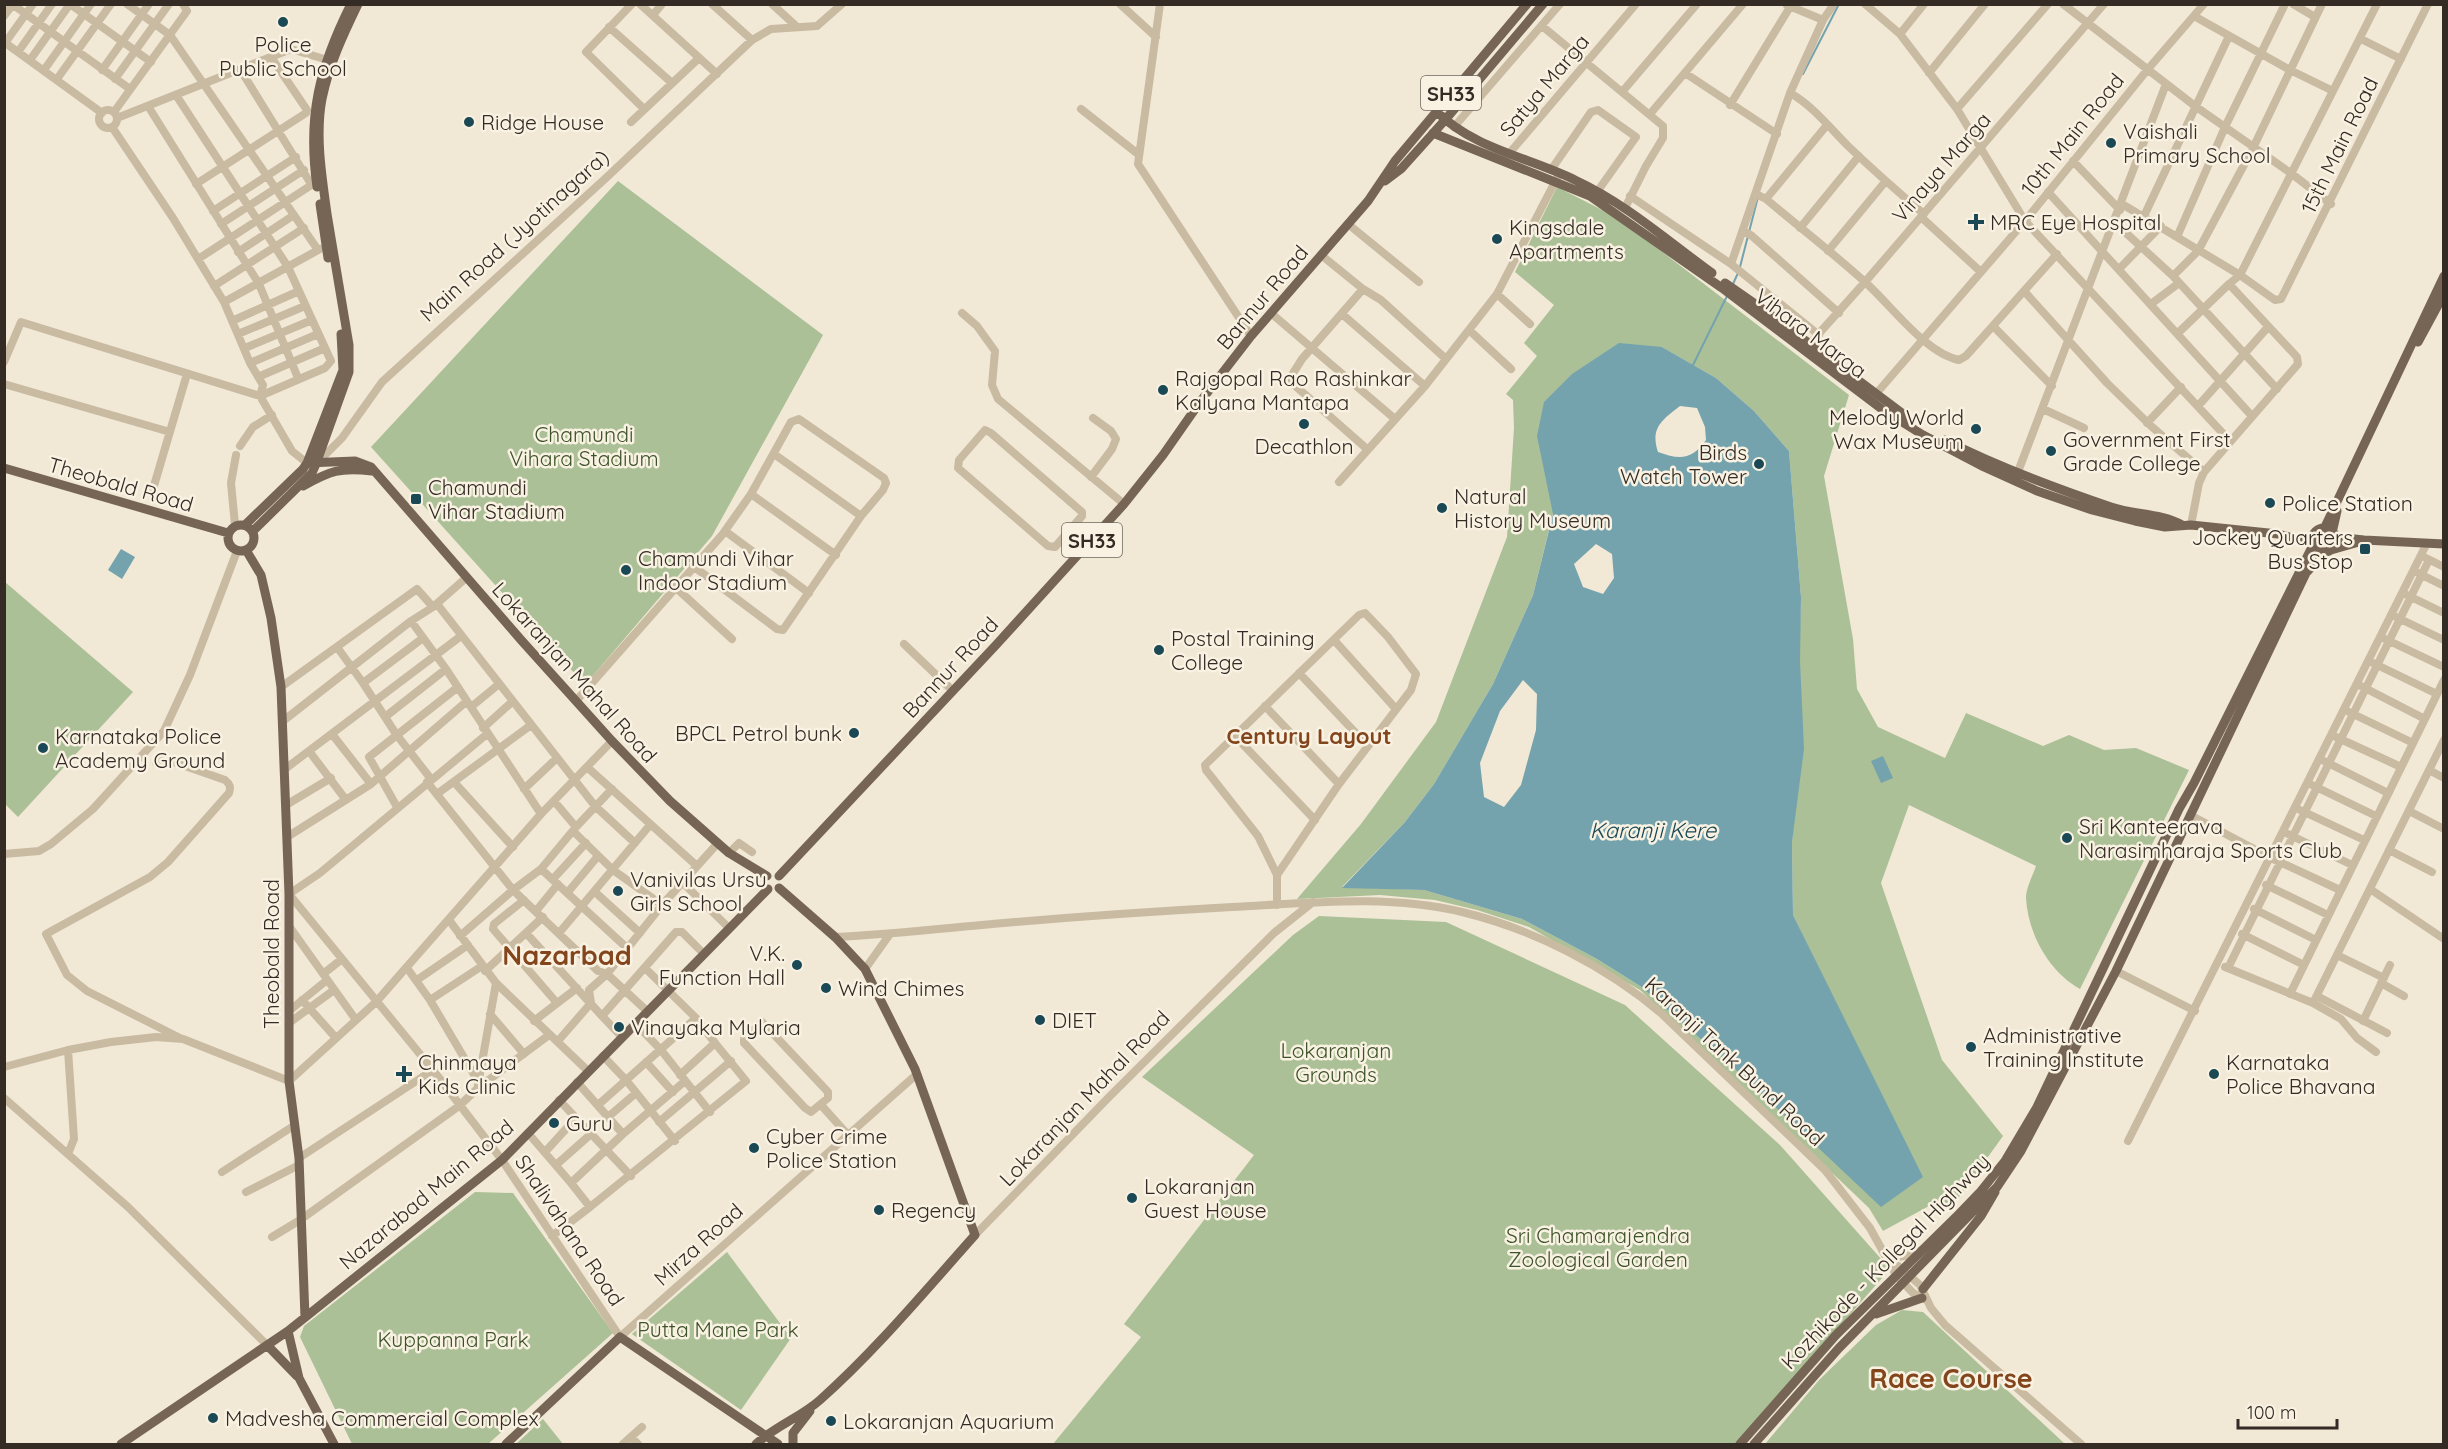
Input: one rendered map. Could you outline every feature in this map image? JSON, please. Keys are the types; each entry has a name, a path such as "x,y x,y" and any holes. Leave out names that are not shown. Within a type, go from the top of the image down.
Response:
{"main road":[{"path":"249,528 291,494 312,473 312,464 343,370 342,344 322,249 314,183 314,118 315,99 351,4"},
{"path":"312,464 347,380 350,363 322,176 320,141 322,101 330,61 358,4"},
{"name":"Bannur Road","path":"779,876 1082,552 1124,504 1251,336 1348,224 1395,161 1527,4"},
{"path":"1380,184 1395,175 1445,120 1543,4"},
{"name":"Vihara Marga","path":"1436,111 1454,127 1506,158"},
{"name":"Vihara Marga","path":"1433,133 1597,192 1624,208 1733,293 1875,395 1936,436 2016,477"},
{"name":"Vihara Marga","path":"1555,175 1724,286"},
{"name":"Kozhikode - Kollegal Highway","path":"1740,1444 1820,1352 1981,1191 2005,1161 2024,1130 2105,967 2179,809 2312,544 2327,533 2444,276"},
{"path":"2327,533 2442,301"},
{"name":"Vihara Marga","path":"1807,347 1883,410 1963,457 2016,477 2113,508 2186,525 2278,534 2312,544"},
{"path":"249,528 303,470 312,464 355,461 367,465 374,471"},
{"name":"Theobald Road","path":"4,468 228,533"},
{"path":"291,494 335,470 348,468 374,471"},
{"name":"Lokaranjan Mahal Road","path":"374,471 576,701 670,801 717,844 767,876"},
{"path":"235,525 249,528 254,542 245,549 229,544 228,533 235,525"},
{"path":"2278,534 2327,533 2364,540 2444,544"},
{"name":"Kozhikode - Kollegal Highway","path":"1754,1444 1839,1348 1997,1187 2021,1151 2116,971 2306,573 2335,544 2327,533"},
{"path":"2312,544 2316,549 2328,551 2364,540"},
{"name":"Theobald Road","path":"245,549 260,565 271,618 281,687 289,894 289,1081 299,1161 305,1317"},
{"path":"773,873 779,876 782,881 780,888 773,891 768,889 765,883 767,876 773,873"},
{"path":"780,888 835,937 865,969 917,1074 975,1235"},
{"name":"Nazarabad Main Road","path":"305,1317 502,1160 621,1036 768,889"},
{"path":"1872,1316 1924,1296 1991,1202 1997,1187"},
{"name":"Lokaranjan Mahal Road","path":"756,1444 818,1402 851,1371 975,1235"},
{"path":"122,1444 288,1331 305,1317"},
{"path":"288,1331 298,1378"},
{"name":"Shalivahana Road","path":"620,1337 778,1444"},
{"name":"Mirza Road","path":"506,1444 620,1337"},
{"path":"267,1345 298,1378 334,1444"},
{"path":"793,1444 792,1433 818,1402"}],"street":[{"path":"33,4 5,43 102,113"},
{"path":"18,52 52,4"},
{"path":"44,70 91,4"},
{"path":"57,79 111,4"},
{"path":"127,4 170,36 294,215 322,249 224,302"},
{"path":"102,70 150,4"},
{"path":"115,79 169,4"},
{"path":"112,127 130,89 187,11 183,4"},
{"path":"632,4 586,52 644,109"},
{"path":"640,4 717,75"},
{"path":"653,15 662,4"},
{"path":"712,4 752,40"},
{"path":"772,4 796,26"},
{"path":"1120,4 1156,37"},
{"path":"1160,4 1138,154 1140,171 1251,336"},
{"path":"1454,127 1560,4"},
{"name":"Satya Marga","path":"1506,158 1636,4"},
{"path":"1622,92 1697,4"},
{"path":"1650,114 1743,4"},
{"path":"1735,268 1761,196 1777,134 1823,20 1834,4"},
{"path":"1865,4 1900,34 1956,108 1982,147 2025,222 2230,441"},
{"path":"1900,34 1924,4"},
{"path":"1929,73 1985,4"},
{"path":"1956,108 2048,4"},
{"path":"2063,4 2195,106 2331,204"},
{"name":"Vinaya Marga","path":"1807,347 1923,216 2104,4"},
{"name":"10th Main Road","path":"1875,395 2025,222 2148,69 2204,4"},
{"path":"2177,237 2225,127 2285,4"},
{"path":"2293,4 2316,17"},
{"path":"2173,276 2198,250 2253,148 2322,4"},
{"path":"2178,333 2203,307 2240,275 2377,4"},
{"name":"15th Main Road","path":"2240,275 2275,300 2281,300 2331,204 2428,4"},
{"path":"4,16 12,5 130,89"},
{"path":"30,60 70,5 151,62"},
{"name":"Main Road (Jyotinagara)","path":"312,464 342,438 388,375 717,75 752,40 767,30 817,26 839,6"},
{"path":"1730,105 1788,6 1823,20"},
{"path":"2194,16 2290,70 2333,91"},
{"path":"1542,26 1663,126 1663,138 1624,208"},
{"path":"609,27 672,83"},
{"path":"2144,216 2229,36"},
{"path":"2361,39 2401,59"},
{"path":"102,113 106,111 116,115 148,106 291,49 330,61"},
{"path":"196,184 307,111 271,57"},
{"path":"631,122 699,58"},
{"path":"198,259 314,183 240,69"},
{"path":"1685,73 1730,105 1777,134"},
{"path":"2016,477 2121,207 2166,84"},
{"path":"176,95 288,267 331,360 328,365 260,396"},
{"path":"1793,95 1827,124 1982,272"},
{"path":"148,106 259,284 298,378"},
{"path":"1081,109 1138,154"},
{"path":"1339,482 1425,386 1497,294 1555,175 1591,112 1598,110 1636,137 1597,192"},
{"path":"102,113 100,119 102,125 112,127 224,302 250,363 263,385 260,396"},
{"path":"1761,196 1827,124"},
{"path":"1800,228 1859,156"},
{"path":"213,211 296,157"},
{"path":"2073,161 2121,207 2144,216 2240,275"},
{"path":"221,224 304,170"},
{"path":"1828,251 1886,182"},
{"path":"2048,192 2120,268 2251,415"},
{"path":"1630,196 1735,268 1819,335"},
{"path":"1761,196 1865,282 1923,339 1937,350 1959,360 1993,326 2057,254"},
{"path":"238,252 294,215"},
{"path":"2114,222 2173,276 2277,389"},
{"path":"1348,224 1419,282"},
{"path":"2120,268 2161,226"},
{"path":"214,285 304,228"},
{"path":"1747,233 1839,313"},
{"path":"1321,255 1363,289 1381,300 1446,359"},
{"path":"2151,304 2179,283"},
{"path":"2186,525 2204,472 2251,415 2296,367 2298,360 2229,284"},
{"path":"1363,289 1312,348 1291,375 1290,381 1367,449"},
{"path":"231,321 299,291"},
{"path":"2024,291 2147,423 2204,472"},
{"path":"1497,294 1530,324"},
{"path":"238,334 306,306"},
{"path":"962,313 977,326 995,351 992,385 998,399 1124,504"},
{"path":"1272,314 1395,419"},
{"path":"1342,314 1425,386"},
{"path":"245,348 312,320"},
{"path":"4,362 21,322 260,396 292,452 312,464"},
{"path":"1993,326 2052,386"},
{"path":"2198,405 2268,327"},
{"path":"1469,330 1510,369"},
{"path":"250,363 318,334"},
{"path":"258,377 325,348"},
{"path":"153,489 187,374"},
{"path":"4,384 170,432"},
{"path":"2147,423 2181,387"},
{"path":"2043,409 2084,428"},
{"path":"240,446 253,427 272,415"},
{"path":"1091,477 1112,449 1116,439 1111,431 1093,418"},
{"path":"576,701 693,566 725,531 752,494 788,426 795,419 799,419 884,477 886,483 883,490 861,516 786,629 780,630 693,566"},
{"path":"985,430 991,433 1082,512 1072,527 1054,547 1050,548 958,468 959,460 985,430"},
{"path":"235,525 231,483 236,454"},
{"path":"774,454 861,516"},
{"path":"752,494 836,555"},
{"path":"1072,527 1090,543"},
{"path":"725,531 809,593"},
{"path":"1064,537 1082,552"},
{"path":"2228,968 2292,836 2300,810 2312,785 2425,558 2427,543"},
{"path":"4,854 39,851 51,844 93,809 164,731 245,549"},
{"path":"2425,558 2444,567"},
{"path":"2417,573 2444,586"},
{"path":"283,722 411,621 435,605 466,578"},
{"path":"675,587 732,639"},
{"path":"281,687 417,589 435,605 461,636 595,806 635,843"},
{"path":"2407,594 2444,613"},
{"path":"1277,875 1339,784 1411,690 1416,676 1383,631 1363,613 1206,763 1205,767 1258,836 1277,875 1277,904"},
{"path":"2395,617 2444,640"},
{"path":"411,621 446,669 541,814"},
{"path":"285,769 461,636"},
{"path":"363,683 423,638"},
{"path":"2384,639 2444,667"},
{"path":"1334,640 1396,709"},
{"path":"904,644 953,691"},
{"path":"337,647 437,795 513,890 598,970 607,974 647,1011"},
{"path":"2373,663 2437,694"},
{"path":"385,717 446,669"},
{"path":"1299,673 1368,746"},
{"path":"2290,994 2444,680"},
{"path":"287,837 371,784 408,750 499,684"},
{"path":"2361,686 2425,719"},
{"path":"397,807 369,757 458,687"},
{"path":"289,894 320,873 429,781 485,731 513,701"},
{"path":"1265,706 1339,784"},
{"path":"2349,711 2413,743"},
{"path":"437,795 531,725"},
{"path":"332,734 371,784"},
{"path":"1234,735 1315,820"},
{"path":"2336,737 2401,767"},
{"path":"156,763 165,759 225,780 231,788 229,794 168,862 150,877 46,934 67,975 87,991 183,1039 289,1081 376,1002 541,814 612,741"},
{"path":"2315,999 2429,770 2440,758 2443,744"},
{"path":"309,751 346,800"},
{"path":"524,789 557,758"},
{"path":"2324,761 2388,793"},
{"path":"587,767 697,867"},
{"path":"2429,770 2444,777"},
{"path":"286,805 331,778"},
{"path":"454,782 513,847"},
{"path":"2312,785 2376,816"},
{"path":"460,936 513,890 542,869 574,829 612,789"},
{"path":"554,801 574,829 598,856 613,870 662,905"},
{"path":"2128,1141 2284,832 2300,810"},
{"path":"2300,810 2364,840"},
{"path":"2409,811 2444,829"},
{"path":"2190,815 2271,858 2340,890"},
{"path":"559,933 650,825"},
{"path":"2284,832 2352,865"},
{"path":"536,911 555,881 586,843"},
{"path":"729,853 740,843 752,852"},
{"path":"558,1041 591,1003 589,990 607,974 662,905 717,844"},
{"path":"2389,850 2432,872"},
{"path":"568,892 598,856"},
{"path":"542,869 627,948"},
{"path":"682,882 729,928"},
{"path":"2259,882 2328,915"},
{"path":"2370,890 2444,939"},
{"path":"595,892 639,933"},
{"name":"Shalivahana Road","path":"289,894 433,1070 502,1160 620,1337"},
{"path":"524,900 492,927 557,1004"},
{"name":"Karanji Tank Bund Road","path":"835,937 1105,914 1313,902 1397,903 1462,912 1516,929 1594,965 1634,990 1662,1014 1825,1170 1870,1228 1899,1272"},
{"name":"Lokaranjan Mahal Road","path":"975,1235 1110,1096 1283,925 1313,902"},
{"path":"2247,906 2316,940"},
{"path":"430,1000 484,969 543,917"},
{"path":"448,920 496,983 588,1071"},
{"path":"289,926 356,1020"},
{"path":"2235,930 2304,965"},
{"path":"602,1016 675,932 680,931 704,954"},
{"path":"526,933 621,1036"},
{"path":"865,969 890,934"},
{"path":"417,980 468,945"},
{"path":"2337,955 2383,981 2404,996"},
{"path":"289,1011 303,1000 342,959"},
{"path":"2218,963 2290,994 2315,999 2387,1033"},
{"path":"2363,1020 2390,965"},
{"path":"407,968 430,1000 478,1085"},
{"path":"552,1236 675,1141 746,1081 696,1018 645,968"},
{"path":"2116,971 2194,1011"},
{"path":"478,1085 496,983"},
{"path":"534,1021 577,988"},
{"path":"289,1023 334,990"},
{"path":"2315,999 2340,1019 2356,1038 2376,1052"},
{"path":"303,1000 336,1038"},
{"path":"490,1014 524,1054"},
{"path":"597,1105 696,1018"},
{"path":"635,1023 661,1050 710,1112"},
{"path":"759,1023 765,1024 828,1092 828,1098 821,1105 814,1111 807,1110 745,1045 744,1039 759,1023"},
{"path":"272,1237 300,1221 459,1106 478,1085 549,1035"},
{"path":"4,1067 68,1050 111,1042 156,1037 183,1039"},
{"path":"571,1183 623,1134 673,1092 716,1043"},
{"path":"68,1050 74,1139 68,1154"},
{"path":"603,1056 626,1080 675,1141"},
{"path":"659,1122 731,1061"},
{"path":"646,1062 673,1092"},
{"path":"246,1192 299,1161 433,1070"},
{"name":"Mirza Road","path":"620,1337 917,1074"},
{"path":"577,1082 623,1134"},
{"path":"608,1117 636,1093"},
{"path":"4,1098 128,1207 267,1345"},
{"path":"559,1101 631,1176"},
{"path":"821,1105 848,1135"},
{"path":"545,1152 576,1118"},
{"path":"222,1172 295,1125"},
{"path":"528,1133 590,1207"},
{"path":"556,1165 591,1134"},
{"path":"1888,1257 1912,1255 1922,1250"},
{"path":"1899,1272 1910,1276 1945,1324 2081,1444"},
{"path":"1899,1272 1903,1284 1924,1296"},
{"path":"623,1444 642,1427"},
{"path":"631,1437 638,1444"}],"green space":[{"name":"Chamundi Vihara Stadium","path":"618,181 823,335 712,536 585,685 371,447"},
{"path":"1557,187 1618,218 1849,395 1824,476 1853,639 1857,689 1878,727 1945,758 1966,713 2043,746 2069,735 2104,750 2136,748 2189,770 2080,989 2059,973 2050,962 2042,951 2031,925 2026,894 2036,866 1909,805 1881,883 1942,1060 2003,1136 1949,1211 1940,1200 1883,1231 1869,1208 1640,990 1529,927 1477,910 1435,900 1380,895 1297,899 1361,824 1436,722 1507,537 1514,428 1513,400 1506,394 1537,356 1524,343 1554,305 1515,272","holes":["1662,347 1716,378 1754,411 1789,451 1801,597 1792,842 1793,915 1850,1034 1736,1070 1640,986 1597,959 1522,919 1424,890 1342,887 1405,822 1434,784 1493,684 1533,595 1553,513"]},
{"name":"Karnataka Police Academy Ground","path":"5,582 133,692 18,817 5,804"},
{"name":"Sri Chamarajendra Zoological Garden","path":"1319,916 1446,922 1625,1005 1780,1145 1890,1269 1736,1444 1053,1444 1141,1337 1124,1324 1254,1155 1142,1077 1293,935"},
{"name":"Kuppanna Park","path":"475,1192 513,1193 613,1333 488,1444 352,1444 300,1337 304,1326"},
{"name":"Putta Mane Park","path":"727,1252 791,1338 741,1410 632,1334"},
{"path":"1902,1310 1923,1312 2065,1444 1765,1444 1820,1379 1876,1325"},
{"path":"543,1419 563,1444 516,1444"}],"water":[{"name":"Karanji Kere","path":"1619,343 1662,347 1716,378 1754,411 1789,451 1801,597 1800,661 1804,749 1792,842 1793,915 1923,1177 1881,1207 1736,1070 1640,986 1597,959 1522,919 1424,890 1342,888 1405,822 1434,784 1493,684 1533,595 1553,514 1537,436 1544,402 1572,374","holes":["1680,406 1697,408 1705,427 1706,440 1690,455 1679,457 1658,452 1656,437 1659,425","1596,544 1612,554 1614,578 1603,594 1583,587 1574,564","1523,680 1537,694 1536,730 1521,785 1504,807 1484,797 1480,763 1500,711"]},
{"path":"121,549 135,557 122,579 108,570"},
{"path":"1883,756 1893,778 1881,783 1871,761"}],"waterway":[{"path":"1803,74 1839,4"},
{"path":"1740,267 1758,197"},
{"path":"1733,284 1738,273"},
{"path":"1693,365 1728,294"}],"place":[{"name":"Police Public School","path":"283,22"},
{"name":"Ridge House","path":"469,122"},
{"name":"Vaishali Primary School","path":"2111,143"},
{"name":"MRC Eye Hospital","path":"1976,222"},
{"name":"Kingsdale Apartments","path":"1497,239"},
{"name":"Rajgopal Rao Rashinkar Kalyana Mantapa","path":"1163,390"},
{"name":"Decathlon","path":"1304,424"},
{"name":"Melody World Wax Museum","path":"1976,429"},
{"name":"Government First Grade College","path":"2051,451"},
{"name":"Birds Watch Tower","path":"1759,464"},
{"name":"Chamundi Vihar Stadium","path":"416,499"},
{"name":"Police Station","path":"2270,503"},
{"name":"Natural History Museum","path":"1442,508"},
{"name":"Jockey Quarters Bus Stop","path":"2365,549"},
{"name":"Chamundi Vihar Indoor Stadium","path":"626,570"},
{"name":"Postal Training College","path":"1159,650"},
{"name":"BPCL Petrol bunk","path":"854,733"},
{"name":"Karnataka Police Academy Ground","path":"43,748"},
{"name":"Sri Kanteerava Narasimharaja Sports Club","path":"2067,838"},
{"name":"Vanivilas Ursu Girls School","path":"618,891"},
{"name":"V.K. Function Hall","path":"797,965"},
{"name":"Wind Chimes","path":"826,988"},
{"name":"DIET","path":"1040,1020"},
{"name":"Vinayaka Mylaria","path":"619,1027"},
{"name":"Administrative Training Institute","path":"1971,1047"},
{"name":"Chinmaya Kids Clinic","path":"404,1074"},
{"name":"Karnataka Police Bhavana","path":"2214,1074"},
{"name":"Guru","path":"554,1123"},
{"name":"Cyber Crime Police Station","path":"754,1148"},
{"name":"Lokaranjan Guest House","path":"1132,1198"},
{"name":"Regency","path":"879,1210"},
{"name":"Madvesha Commercial Complex","path":"213,1418"},
{"name":"Lokaranjan Aquarium","path":"831,1421"}],"district":[{"name":"Century Layout","path":"1309,736"},
{"name":"Nazarbad","path":"567,955"},
{"name":"Race Course","path":"1951,1378"}],"park label":[{"name":"Lokaranjan Grounds","path":"1336,1062"}]}
